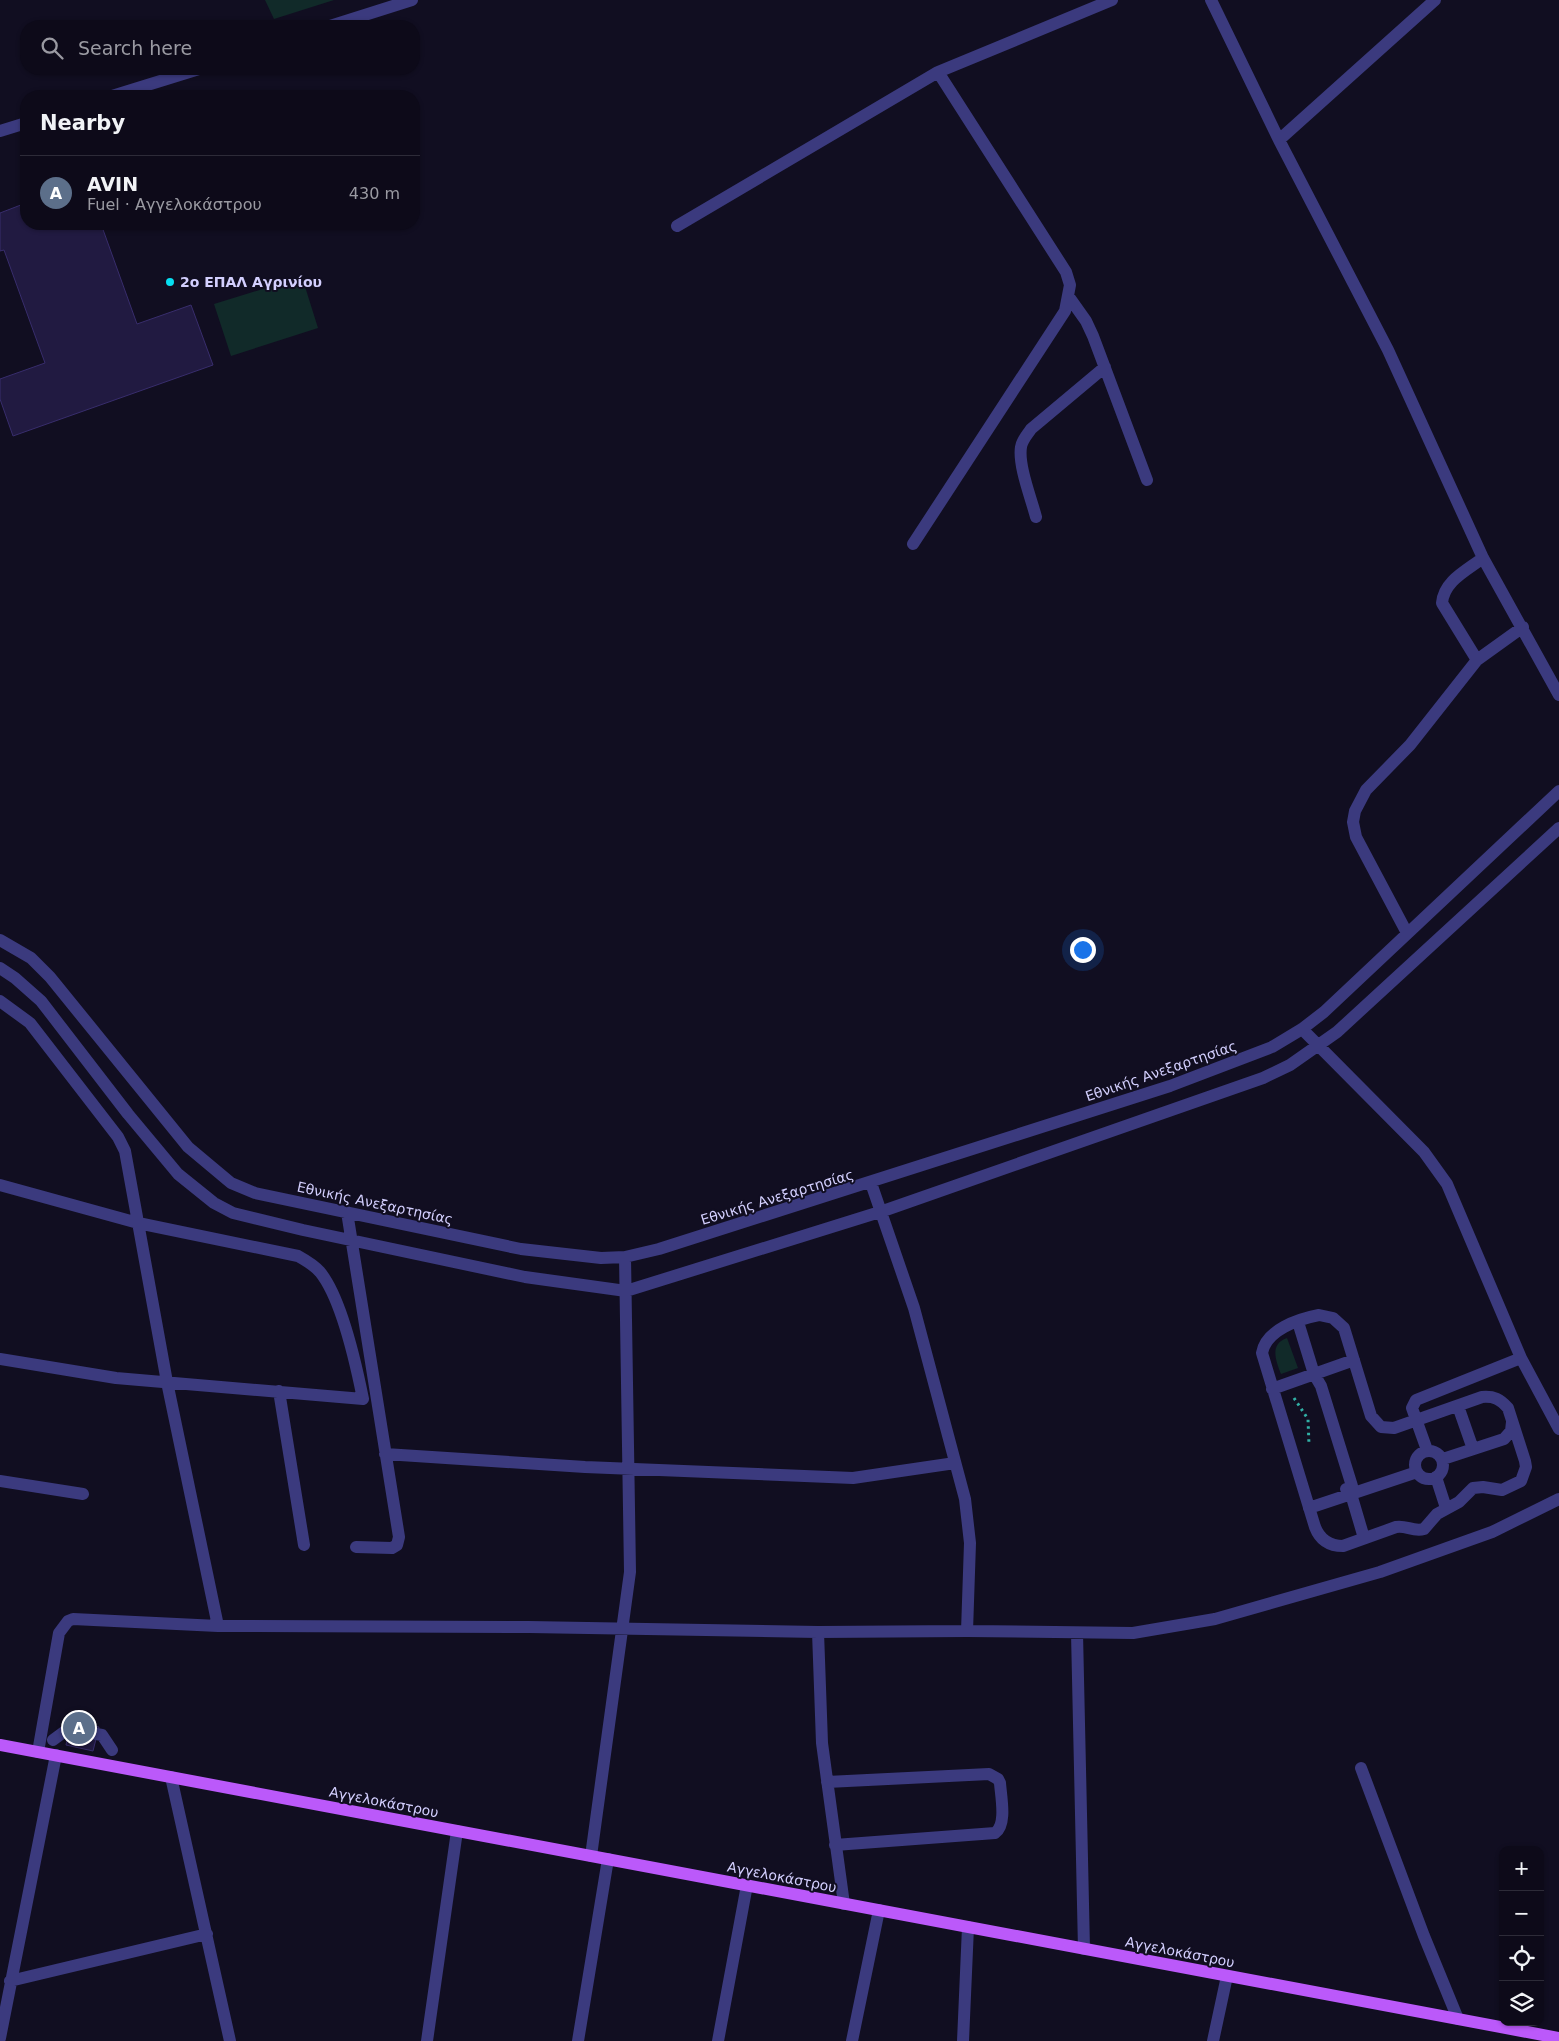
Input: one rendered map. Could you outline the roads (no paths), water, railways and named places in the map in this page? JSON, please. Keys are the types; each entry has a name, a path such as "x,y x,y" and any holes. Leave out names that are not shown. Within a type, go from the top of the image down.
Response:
{"main road":[{"name":"Αγγελοκάστρου","path":"0,1746 1458,2019 1527,2037 1559,2038"}],"street":[{"path":"349,20 412,0"},
{"path":"677,226 938,72 1112,0"},
{"path":"1211,0 1279,140 1388,350 1483,558 1523,627 1559,695"},
{"path":"1279,140 1435,0"},
{"path":"913,544 1065,311 1070,285 1066,272 938,72"},
{"path":"131,90 179,75"},
{"path":"0,131 20,125"},
{"path":"1069,297 1086,321 1147,480"},
{"path":"1036,517 1022,461 1021,447 1024,438 1031,429 1105,367"},
{"path":"1477,660 1442,603 1443,592 1447,585 1483,558"},
{"path":"1407,933 1356,836 1353,822 1354,811 1366,790 1410,746 1477,660 1523,627"},
{"name":"Εθνικής Ανεξαρτησίας","path":"0,940 31,958 50,977 188,1147 231,1183 255,1193 521,1249 561,1254 625,1257 659,1249 871,1183 1170,1086 1272,1047 1302,1029 1324,1012 1559,791"},
{"path":"0,968 15,978 41,1001 128,1114 178,1174 196,1191 214,1204 233,1212 351,1240 525,1277 626,1291 882,1211 1263,1078 1320,1046 1559,828"},
{"path":"0,1001 30,1023 118,1137 125,1151 167,1382 218,1626"},
{"path":"1302,1029 1424,1152 1437,1168 1446,1184 1521,1358 1559,1430"},
{"path":"871,1183 914,1308 965,1499 969,1525 970,1591 967,1631"},
{"path":"0,1185 138,1223 298,1256 311,1263 320,1272 333,1296 363,1399 279,1390 116,1378 0,1359"},
{"path":"347,1212 399,1541 392,1548 356,1547"},
{"path":"591,1856 630,1572 625,1257"},
{"path":"1318,1315 1333,1318 1344,1328 1371,1416 1376,1424 1390,1429 1482,1397 1497,1398 1508,1408 1521,1448 1526,1467 1521,1481 1502,1490 1483,1486 1473,1488 1459,1502 1437,1514 1424,1529 1415,1530 1401,1526 1343,1546 1328,1544 1318,1534 1263,1360 1263,1346 1272,1334 1298,1322 1318,1315"},
{"path":"1298,1322 1314,1374 1314,1388 1345,1488 1352,1490"},
{"path":"1427,1450 1412,1408 1416,1400 1521,1358"},
{"path":"1272,1390 1354,1360"},
{"path":"279,1390 304,1545"},
{"path":"1458,1406 1473,1449"},
{"path":"1443,1459 1504,1439 1511,1432 1512,1422"},
{"path":"1504,1439 1514,1441 1521,1448"},
{"path":"1427,1450 1436,1452 1443,1459 1442,1472 1436,1477 1423,1478 1416,1469 1419,1454 1427,1450"},
{"path":"385,1454 628,1468 853,1478 955,1463"},
{"path":"1309,1508 1352,1490 1416,1469"},
{"path":"1436,1477 1446,1508"},
{"path":"0,1481 83,1494"},
{"path":"1352,1490 1364,1538"},
{"path":"38,1752 59,1633 68,1621 86,1618 218,1626 1133,1633 1189,1625 1247,1611 1374,1574 1492,1532 1559,1499"},
{"path":"818,1632 822,1743 844,1904"},
{"path":"1077,1633 1084,1949"},
{"path":"53,1740 68,1729 102,1735 112,1750"},
{"path":"0,2038 56,1755"},
{"path":"1361,1768 1424,1936 1458,2019"},
{"path":"827,1782 989,1774 998,1779 1000,1783 1001,1822 998,1831 995,1833 835,1845"},
{"path":"171,1777 230,2041"},
{"path":"427,2041 457,1831"},
{"path":"578,2041 608,1859"},
{"path":"718,2041 747,1885"},
{"path":"852,2041 878,1910"},
{"path":"963,2041 968,1927"},
{"path":"10,1981 207,1934"},
{"path":"1213,2041 1227,1976"}],"place":[{"name":"2ο ΕΠΑΛ Αγρινίου","path":"170,282"},
{"name":"AVIN","path":"79,1728"}]}
